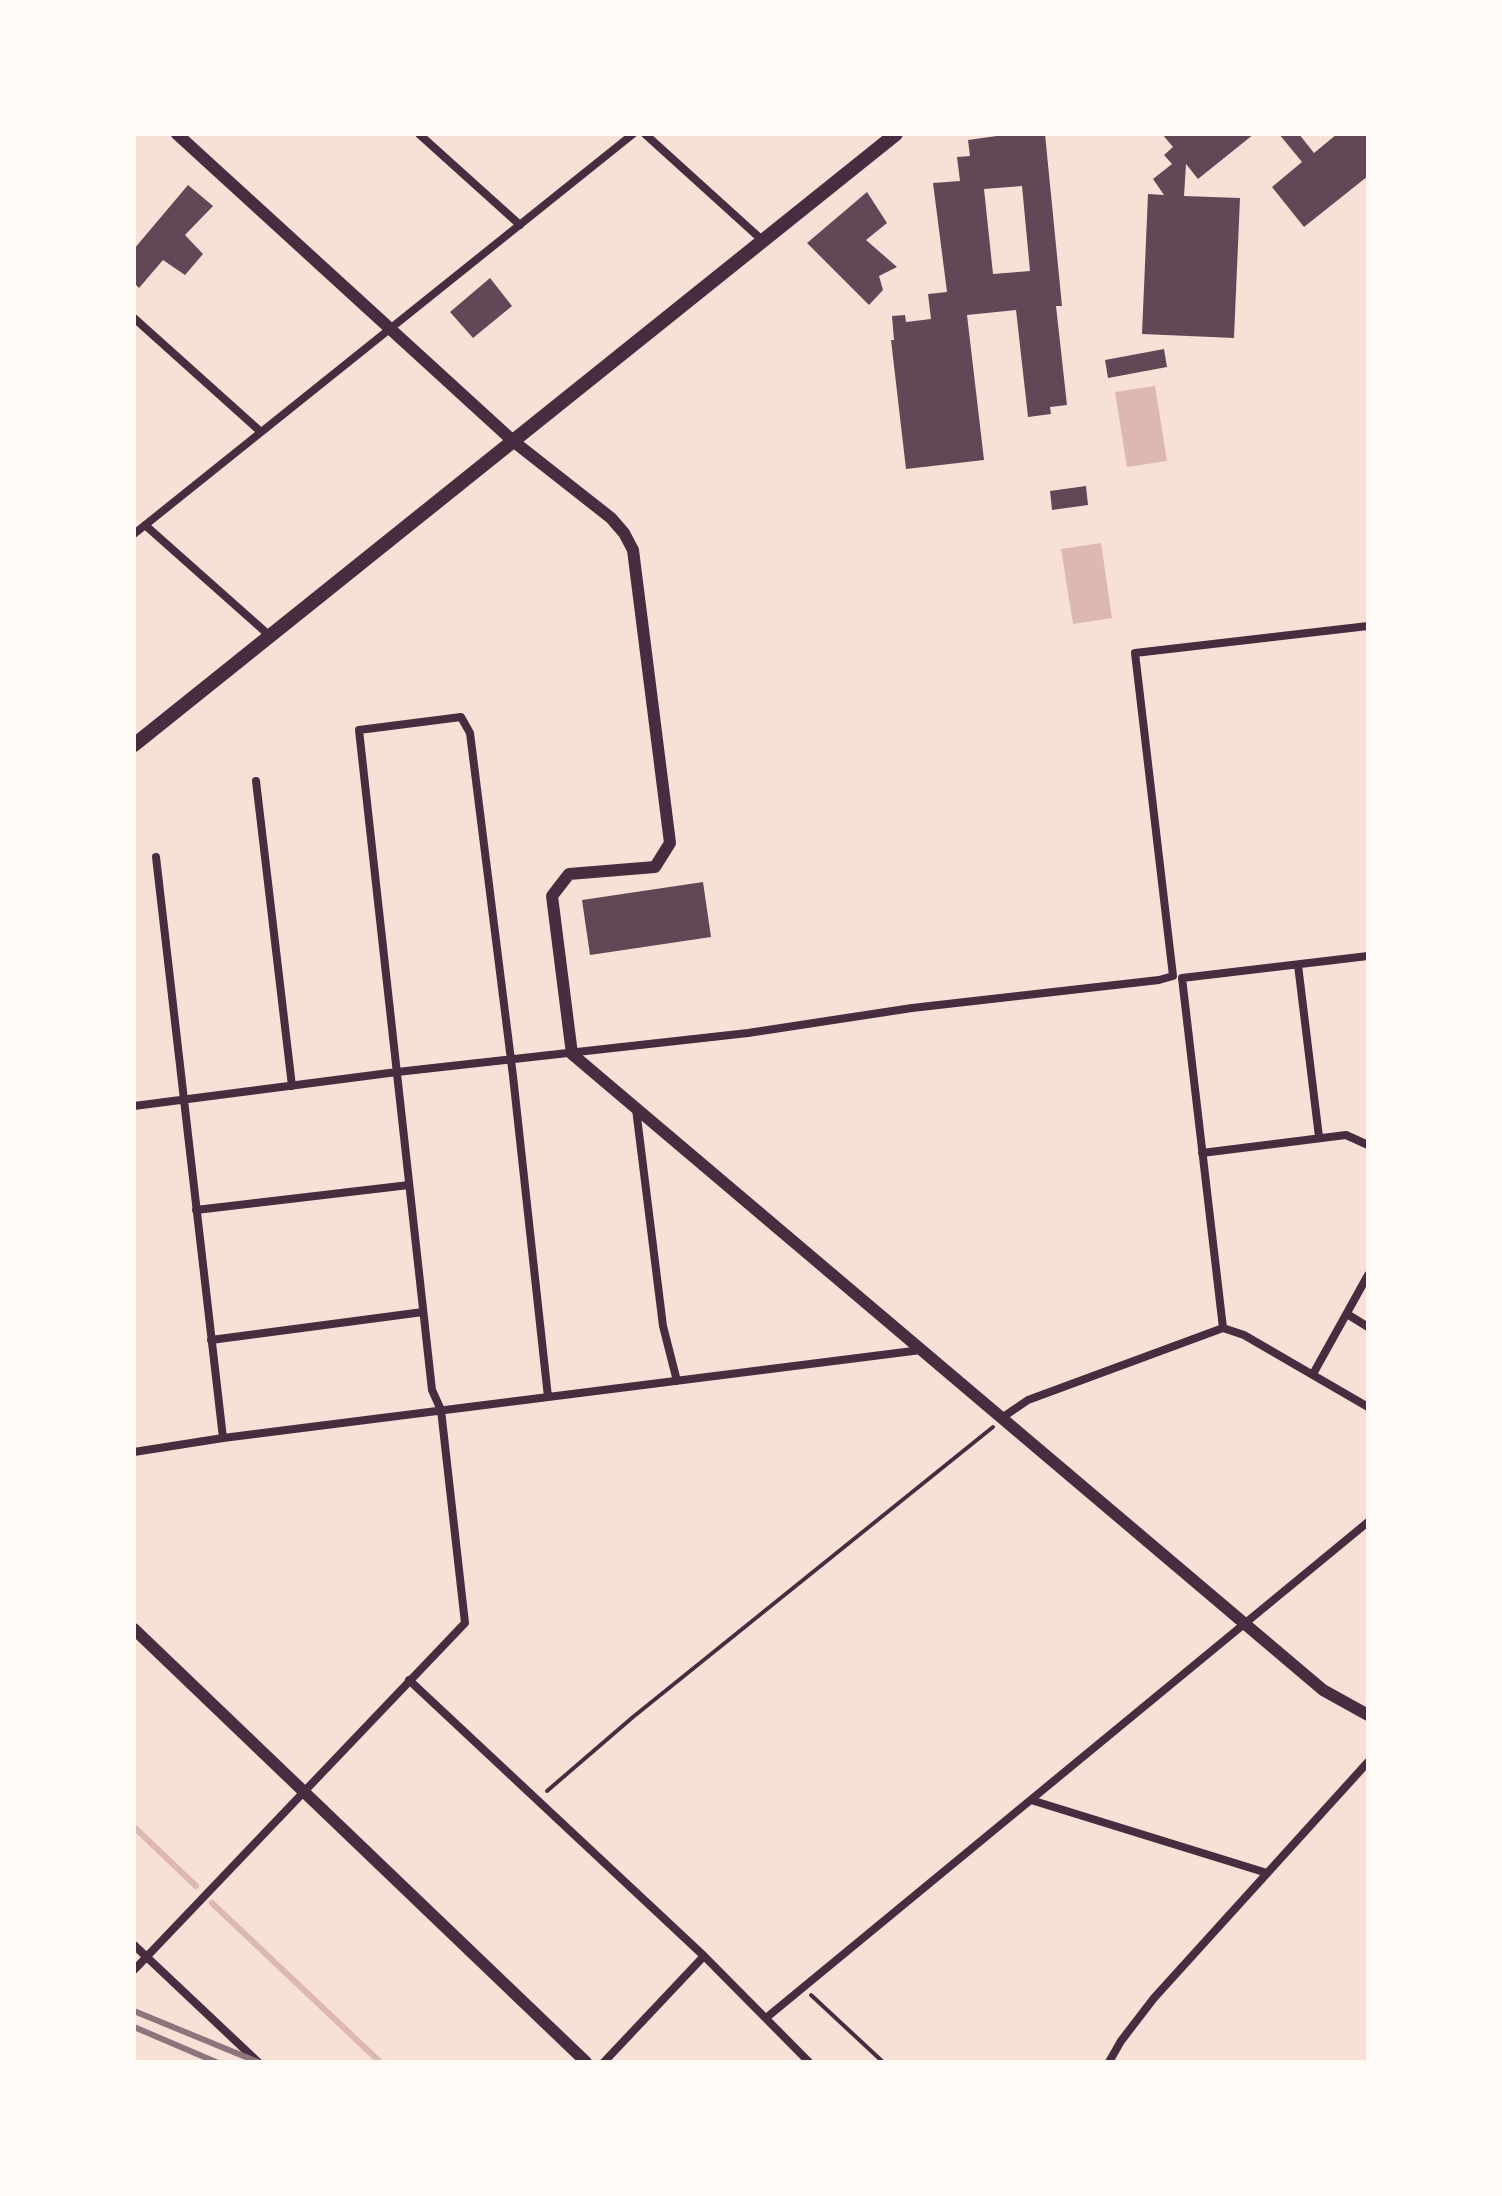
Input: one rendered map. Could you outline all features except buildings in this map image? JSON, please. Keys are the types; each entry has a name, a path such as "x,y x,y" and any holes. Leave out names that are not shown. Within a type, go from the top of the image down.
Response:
{"main road":[{"path":"134,745 896,134"}],"street":[{"path":"177,134 513,441 611,518 633,550 670,843 655,867 569,874 552,896 572,1054 1323,1690 1368,1715"},
{"path":"419,134 520,225"},
{"path":"134,534 633,134"},
{"path":"645,134 762,240"},
{"path":"135,320 261,432"},
{"path":"145,525 270,636"},
{"path":"1223,1328 1135,653 1368,626"},
{"path":"134,1970 465,1623 441,1410 432,1390 359,730 461,717 470,733 548,1397"},
{"path":"256,781 292,1086"},
{"path":"156,857 223,1438"},
{"path":"134,1106 397,1072 748,1033 912,1008 1368,956"},
{"path":"1298,965 1319,1137"},
{"path":"636,1108 663,1326 677,1381"},
{"path":"1202,1153 1346,1135 1368,1145"},
{"path":"196,1210 409,1185"},
{"path":"1313,1374 1368,1275"},
{"path":"211,1340 423,1312"},
{"path":"1347,1314 1368,1327"},
{"path":"1003,1417 1028,1400 1223,1328 1244,1335 1368,1407"},
{"path":"134,1452 223,1438 921,1350"},
{"path":"766,2018 1368,1522"},
{"path":"134,1629 586,2062"},
{"path":"409,1680 704,1956 809,2062"},
{"path":"1109,2062 1154,1998 1368,1762"},
{"path":"1031,1800 1267,1873"},
{"path":"134,1945 258,2062"},
{"path":"604,2062 704,1956"}],"path":[{"path":"536,1800 1003,1417"},
{"path":"803,1988 883,2062"}],"shaded area":[{"path":"1155,386 1167,461 1127,467 1115,392"},
{"path":"1101,543 1112,618 1073,624 1061,549"}],"waterway":[{"path":"134,1827 196,1886"},
{"path":"212,1903 380,2062"}],"railway":[{"path":"134,2011 258,2062"},
{"path":"134,2027 216,2062"}]}
